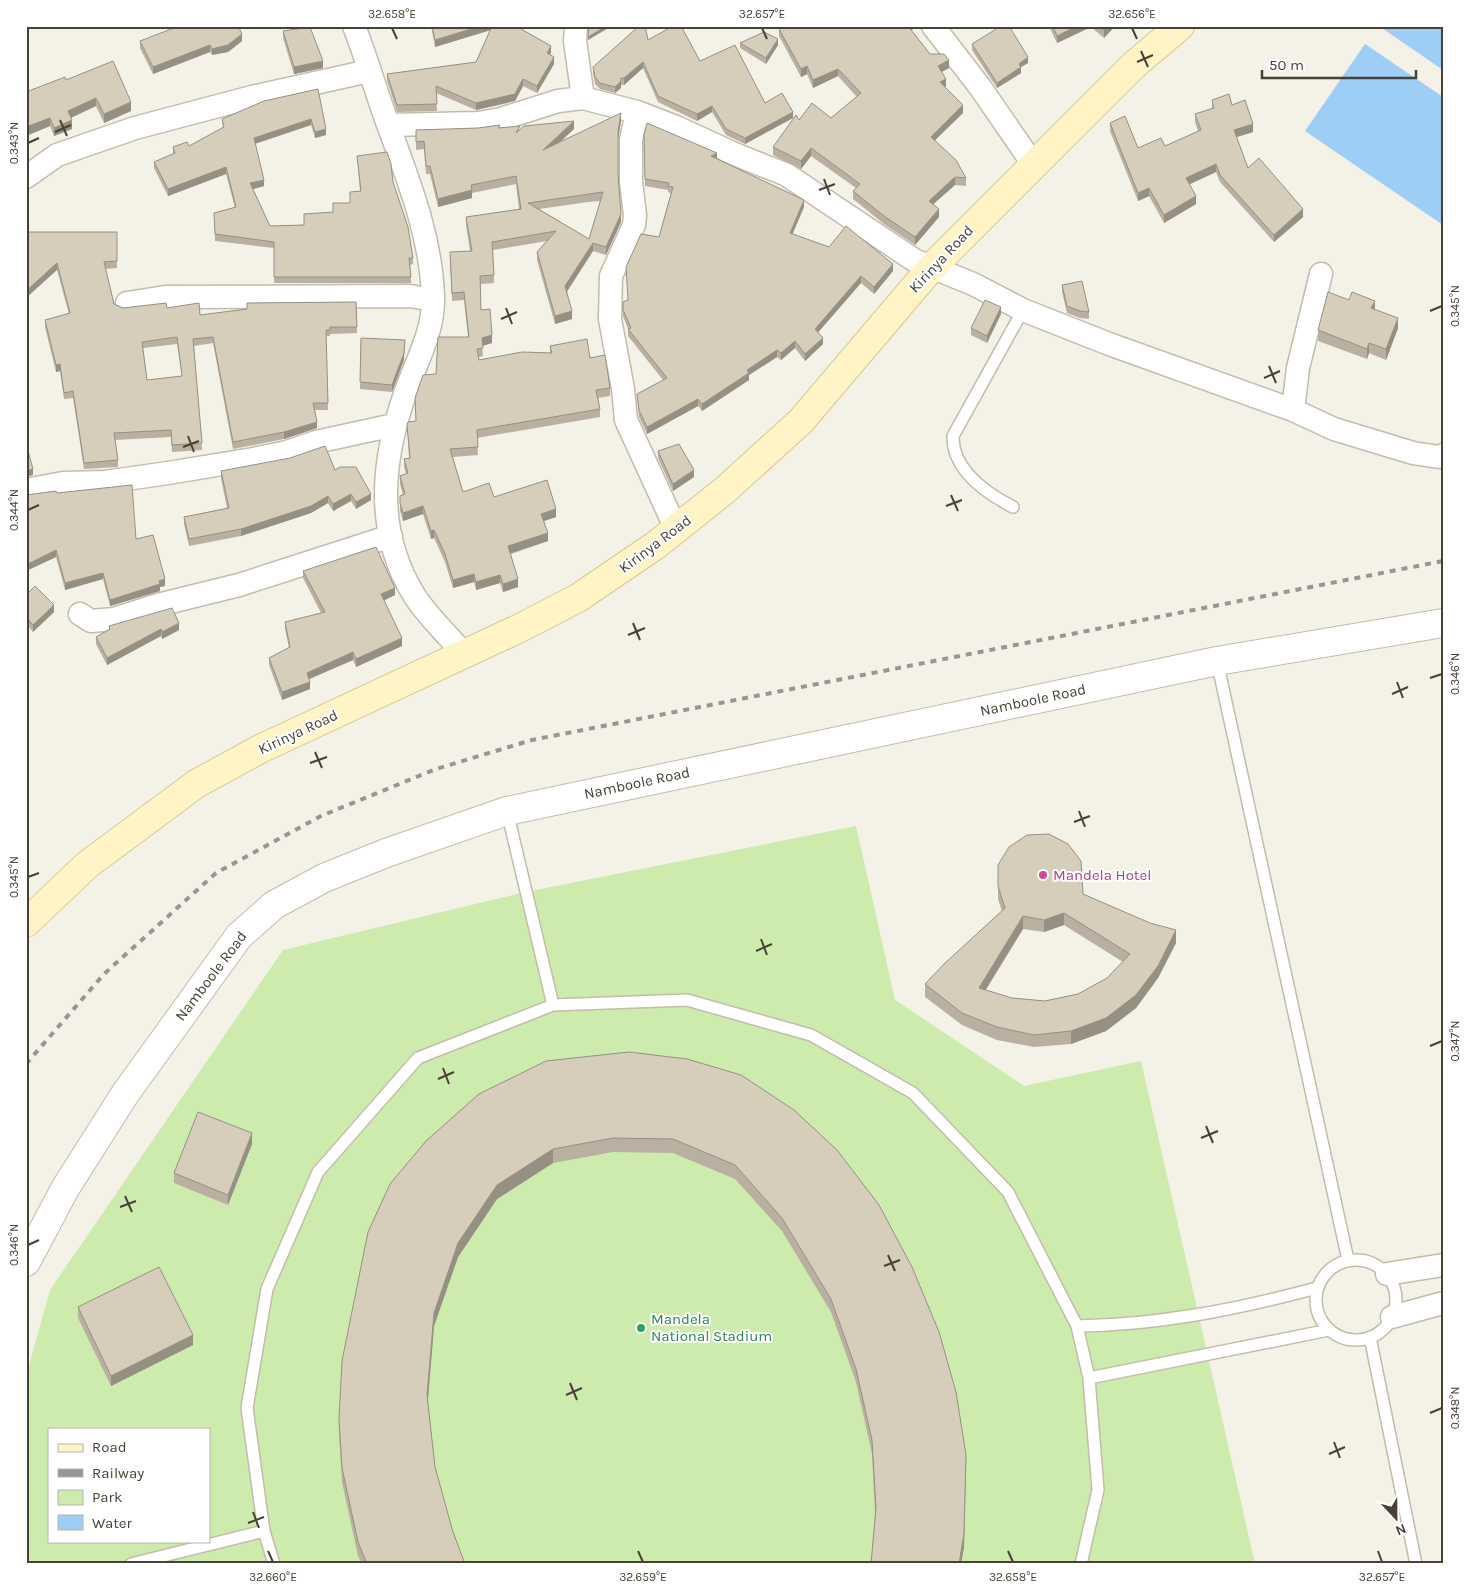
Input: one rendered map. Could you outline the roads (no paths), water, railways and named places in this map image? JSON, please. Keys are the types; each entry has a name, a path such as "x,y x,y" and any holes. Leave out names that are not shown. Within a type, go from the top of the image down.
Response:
{"main road":[{"name":"Kirinya Road","path":"26,923 87,865 196,784 260,749 465,655 578,598 676,529 725,490 801,421 931,268 1134,65 1180,26"}],"street":[{"path":"354,26 422,222 431,263 433,300 428,336 394,425 388,455 384,496 391,536 402,572 414,596 465,655"},
{"path":"576,26 575,41 583,98"},
{"path":"932,26 980,87 1033,164"},
{"path":"26,176 58,155 118,134 252,96 369,71"},
{"path":"388,125 478,123 501,119 558,101 583,98 637,112 787,175 914,260 973,284 1023,310 1108,344 1293,410 1334,429 1413,453 1439,457 1443,455"},
{"path":"637,112 631,140 631,182 636,215 634,225 611,276 610,319 623,389 626,420 676,529"},
{"path":"1293,410 1298,368 1321,274"},
{"path":"127,303 165,297 212,298 257,296 410,296 433,300"},
{"path":"26,490 63,483 105,482 253,459 287,452 316,442 394,425"},
{"path":"80,614 91,621 114,619 158,605 238,585 391,536"},
{"name":"Namboole Road","path":"26,1262 66,1187 125,1094 239,936 274,905 324,878 386,853 507,811 1218,661 1443,623"},
{"path":"1387,1274 1443,1265"},
{"path":"1392,1317 1443,1303"}],"lane":[{"path":"1013,507 980,486 956,458 952,449 953,436 1023,310"},
{"path":"1218,661 1348,1260"},
{"path":"507,811 553,1005"},
{"path":"274,1564 264,1531 247,1408 267,1289 318,1172 418,1058 553,1005 687,1000 811,1034 913,1093 1008,1192 1077,1326 1089,1378 1098,1490 1081,1564"},
{"path":"1348,1260 1363,1260 1376,1265 1387,1274 1396,1295 1392,1317 1379,1332 1370,1337 1356,1340 1341,1337 1329,1330 1320,1318 1316,1303 1317,1288 1324,1275 1335,1265 1348,1260"},
{"path":"1077,1326 1123,1325 1200,1315 1317,1288"},
{"path":"1089,1378 1329,1330"},
{"path":"1370,1337 1416,1564"},
{"path":"131,1564 264,1531"}],"water":[{"path":"1379,26 1443,26 1443,70"},
{"path":"1365,44 1443,97 1443,225 1305,131"}],"railway":[{"path":"26,1064 104,974 216,873 321,816 436,769 532,740 1443,561"}],"place":[{"name":"Mandela Hotel","path":"1043,875"},
{"name":"Mandela National Stadium","path":"641,1328"}]}
